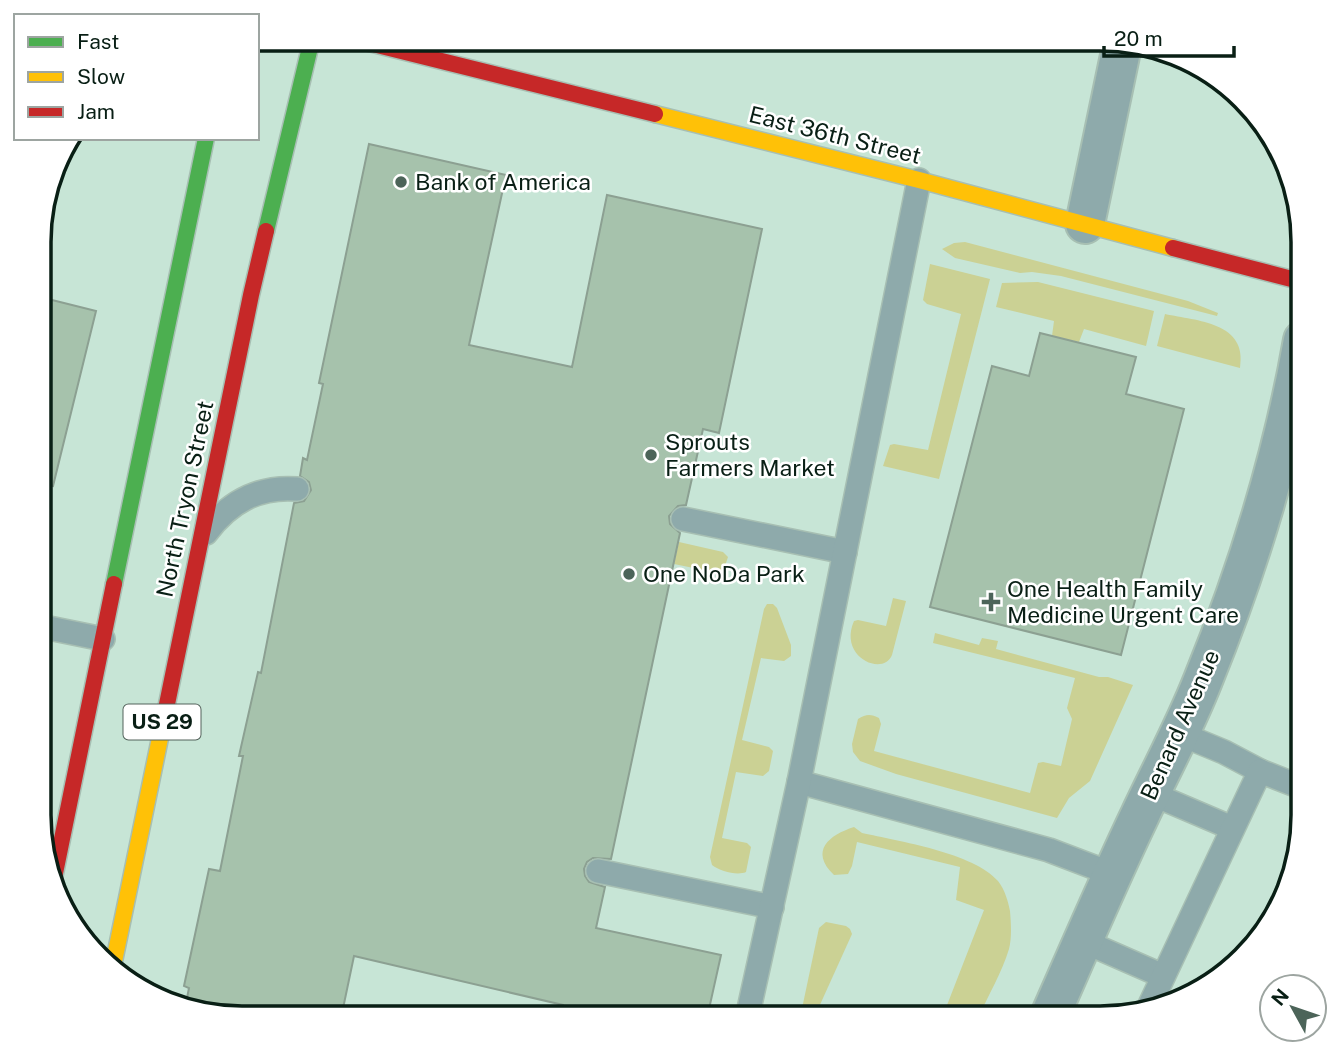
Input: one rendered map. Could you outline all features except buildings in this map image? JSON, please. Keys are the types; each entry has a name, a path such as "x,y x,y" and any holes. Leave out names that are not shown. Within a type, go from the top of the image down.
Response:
{"main road":[{"name":"North Tryon Street","path":"115,958 251,295 309,51"},
{"name":"East 36th Street","path":"406,51 919,180 1291,279"},
{"name":"US 29","path":"57,864 206,140"}],"street":[{"path":"1085,224 1121,52"},
{"name":"Benard Avenue","path":"1054,1006 1112,874 1203,682 1256,530 1291,405"}],"lane":[{"path":"750,1006 799,782 919,180"},
{"path":"200,542 215,522 236,504 259,491 297,489"},
{"path":"683,519 845,552"},
{"path":"51,628 103,639"},
{"path":"1178,733 1291,783"},
{"path":"1152,999 1260,771"},
{"path":"799,782 1049,850 1112,874"},
{"path":"1150,793 1232,828"},
{"path":"598,872 772,907"},
{"path":"1083,941 1163,976"}],"green space":[{"path":"965,242 1188,301 1218,313 1217,316 1061,276 1020,273 955,258 942,249 954,243"},
{"path":"930,264 990,279 939,479 883,466 890,445 928,450 961,314 927,304 923,300"},
{"path":"1038,282 1154,311 1146,346 1084,329 1079,342 1052,336 1054,321 996,307 1002,283"},
{"path":"1165,314 1205,322 1228,333 1236,341 1240,353 1240,368 1157,346"},
{"path":"679,542 723,552 728,557 724,569 718,573 674,564"},
{"path":"893,598 906,601 892,655 880,664 864,660 852,645 854,621 886,626"},
{"path":"767,604 773,604 777,608 791,645 791,656 784,661 761,658 742,740 769,747 773,751 769,771 763,776 736,772 722,838 747,843 751,847 746,872 733,873 712,865 710,857"},
{"path":"935,633 979,645 982,638 998,641 996,649 1133,685 1090,781 1069,798 1057,818 896,774 860,761 853,752 852,744 858,719 871,715 879,718 881,724 874,751 1030,793 1038,763 1061,766 1072,719 1067,708 1075,678 933,643"},
{"path":"854,827 862,833 915,844 954,856 987,871 998,881 1010,911 1010,945 984,1006 947,1006 984,910 956,900 960,867 857,842 848,874 834,875 823,858 823,851 830,839"},
{"path":"826,922 846,926 852,934 819,1006 803,1006 819,928"}],"traffic: fast":[{"path":"266,231 309,51"},
{"path":"114,584 206,140"}],"traffic: slow":[{"path":"655,114 919,180 1173,248"},
{"path":"115,958 166,709"}],"traffic: jam":[{"path":"401,51 655,114"},
{"path":"166,709 266,231"},
{"path":"1173,248 1291,279"},
{"path":"57,864 114,584"}],"place":[{"name":"Bank of America","path":"401,182"},
{"name":"Sprouts Farmers Market","path":"651,455"},
{"name":"One NoDa Park","path":"629,574"},
{"name":"One Health Family Medicine Urgent Care","path":"991,602"}]}
